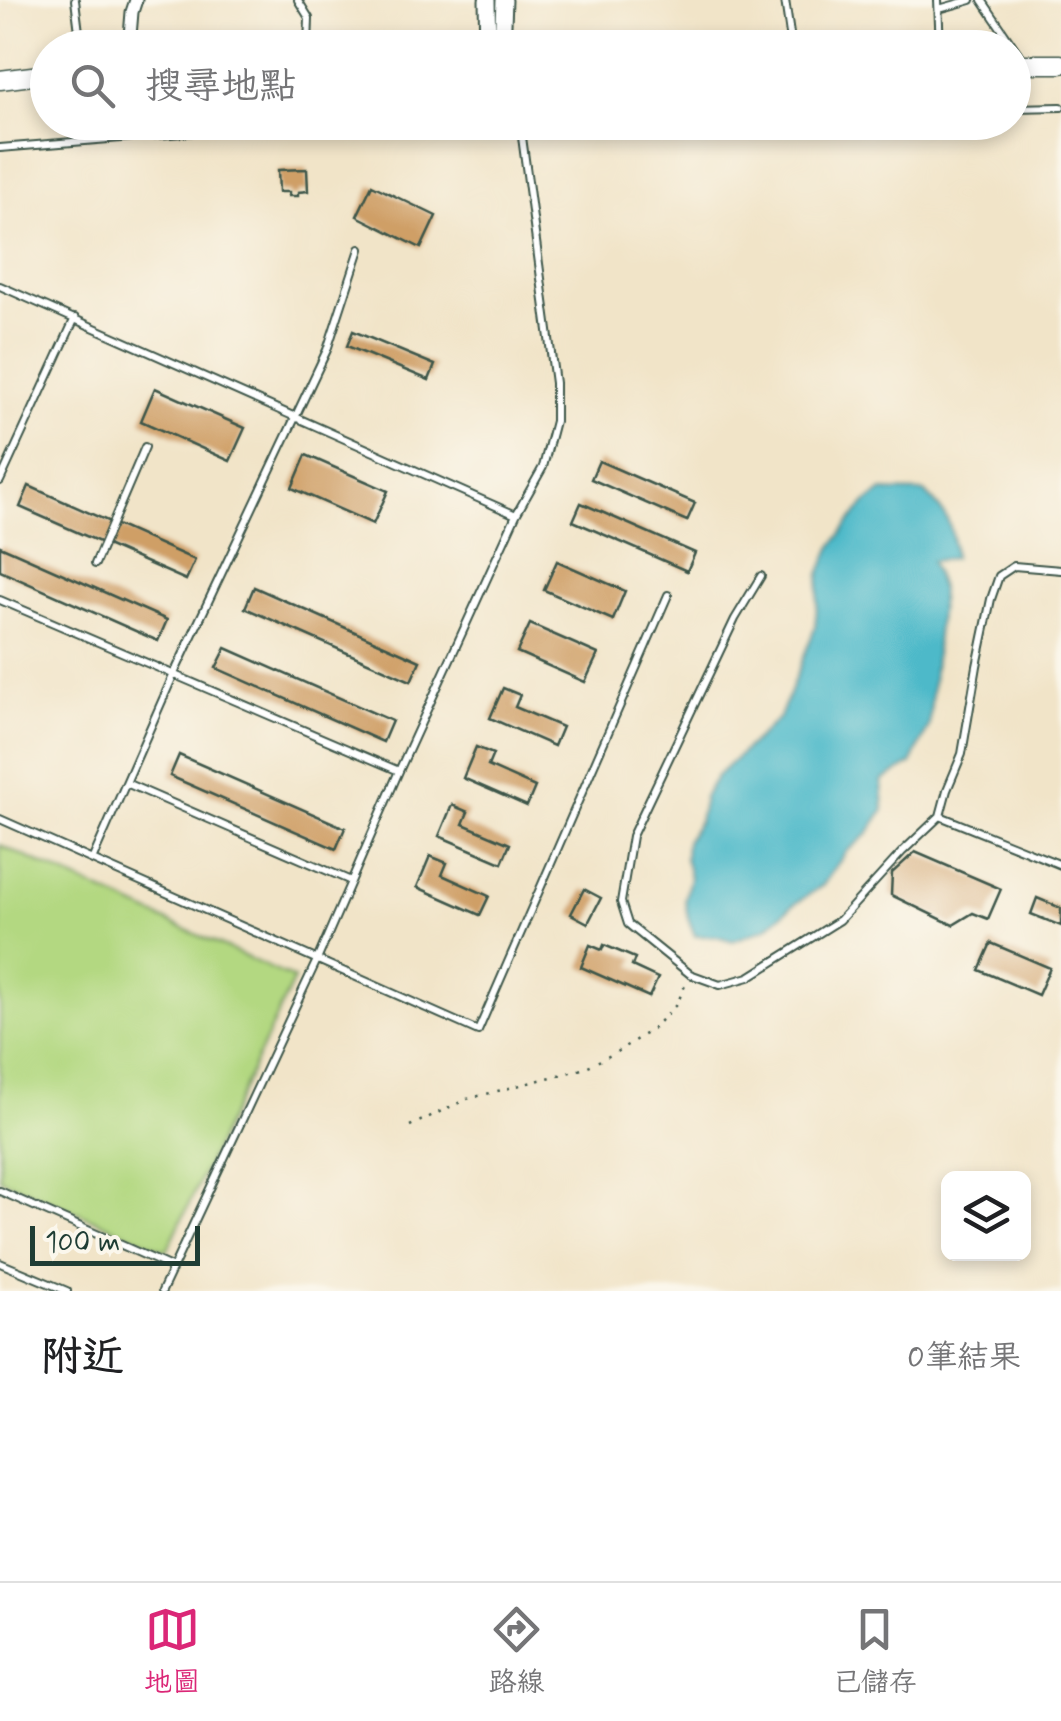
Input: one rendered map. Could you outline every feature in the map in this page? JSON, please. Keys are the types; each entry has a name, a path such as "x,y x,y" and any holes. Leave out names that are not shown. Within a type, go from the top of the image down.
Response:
{"main road":[{"path":"1031,64 1061,64"},
{"path":"0,80 30,76"}],"street":[{"path":"130,30 136,0"},
{"path":"487,0 488,30"},
{"path":"503,30 504,0"}],"lane":[{"path":"74,0 78,30"},
{"path":"298,0 309,18 309,30"},
{"path":"785,0 789,30"},
{"path":"939,30 938,4 971,0"},
{"path":"982,0 999,30"},
{"path":"1031,108 1061,107"},
{"path":"0,148 98,140"},
{"path":"162,1291 516,515 543,467 555,421 556,383 522,140"},
{"path":"93,858 173,676 327,350 360,248"},
{"path":"0,286 516,515"},
{"path":"0,481 75,318"},
{"path":"95,564 146,448"},
{"path":"762,576 734,619 632,836 621,902 628,924 690,974 720,985 750,977 840,920 902,851 940,816 962,754 976,666 999,576 1014,566 1061,570"},
{"path":"0,819 478,1031 668,595"},
{"path":"0,600 399,771"},
{"path":"126,783 351,881"},
{"path":"940,816 1061,865"},
{"path":"0,1191 172,1266"},
{"path":"0,1263 66,1291"}],"path":[{"path":"410,1126 467,1099 582,1069 614,1054 650,1031 677,1004 690,974"}],"green space":[{"path":"0,845 294,979 167,1251 0,1179"}],"water":[{"path":"882,491 925,492 940,508 952,537 954,558 931,561 941,591 929,726 911,764 882,781 884,810 823,885 766,928 733,941 695,936 685,900 690,877 686,841 699,821 704,797 716,777 780,717 815,628 820,574 831,548 866,503"}],"building":[{"path":"307,169 308,191 298,192 298,196 279,192 278,170"},
{"path":"372,185 436,216 421,248 357,216"},
{"path":"353,331 435,365 429,380 347,346"},
{"path":"155,388 245,428 230,461 141,421"},
{"path":"306,455 388,491 373,524 292,488"},
{"path":"599,461 695,503 687,521 591,479"},
{"path":"29,486 195,560 186,580 20,507"},
{"path":"581,503 695,553 687,571 573,521"},
{"path":"0,546 167,620 158,641 0,571"},
{"path":"557,561 625,591 613,620 544,590"},
{"path":"254,587 420,661 411,681 245,608"},
{"path":"530,624 598,654 585,682 517,652"},
{"path":"226,648 392,721 383,742 216,668"},
{"path":"503,688 520,695 515,707 562,727 554,746 490,718"},
{"path":"476,747 493,754 488,766 535,787 527,806 463,778"},
{"path":"179,755 345,828 336,849 170,776"},
{"path":"452,805 468,812 463,824 510,844 502,863 439,836"},
{"path":"915,852 1001,889 988,919 973,913 953,925 891,895 892,873"},
{"path":"430,856 447,863 442,875 489,896 480,915 417,887"},
{"path":"584,889 601,898 588,923 571,914"},
{"path":"1037,898 1061,908 1061,926 1031,914"},
{"path":"991,943 1050,968 1038,995 979,970"},
{"path":"590,945 602,950 604,945 635,958 632,966 658,978 649,997 581,967"}]}
